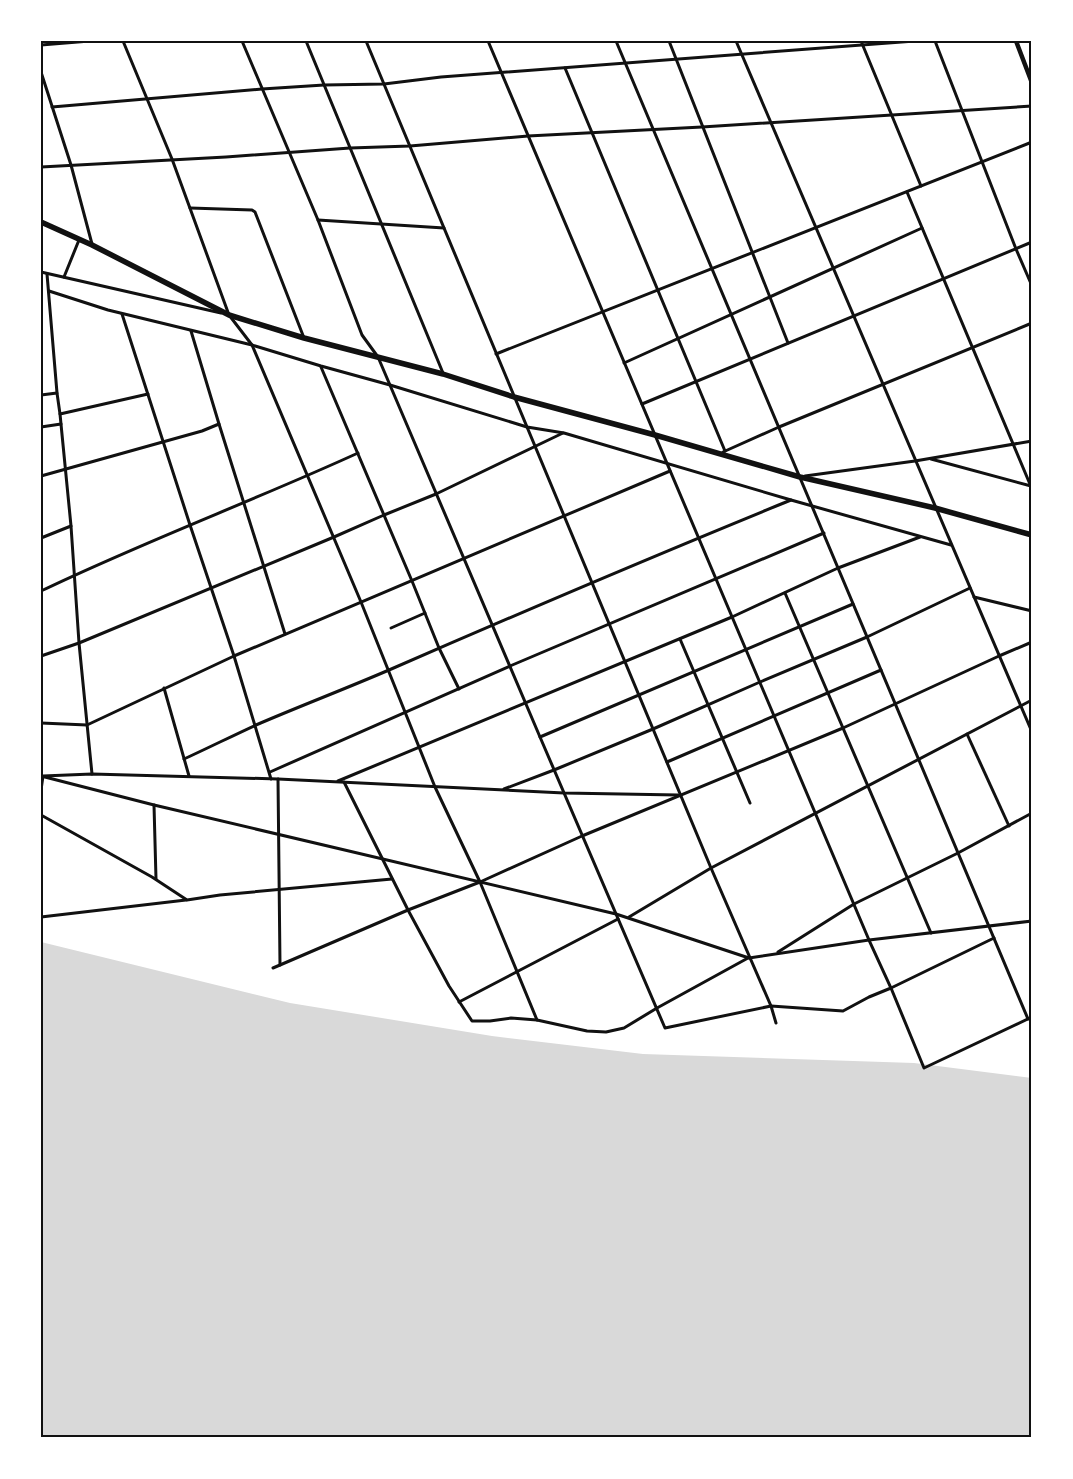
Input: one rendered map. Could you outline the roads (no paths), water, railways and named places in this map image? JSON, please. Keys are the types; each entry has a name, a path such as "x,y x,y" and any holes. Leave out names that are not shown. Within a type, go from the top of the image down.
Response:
{"highway":[{"path":"41,222 92,245 229,315 304,338 443,374 514,397 722,452 800,477 935,508 1032,535"}],"street":[{"path":"41,45 90,41"},
{"path":"123,41 172,159 229,315 252,345 361,602 436,787 480,882 537,1020"},
{"path":"242,41 318,220 362,335 378,357 390,384 665,1028 771,1006 843,1011 994,938"},
{"path":"306,41 443,374"},
{"path":"366,41 680,795 771,1006 776,1023"},
{"path":"488,41 869,940 892,988 924,1068 1030,1018 994,938 616,41"},
{"path":"669,41 788,343"},
{"path":"736,41 1032,732"},
{"path":"52,107 262,89 384,84 441,77 742,55 862,43 915,41"},
{"path":"935,41 1032,286"},
{"path":"1016,41 1032,83"},
{"path":"862,43 920,186"},
{"path":"565,68 696,382 722,452 1032,323"},
{"path":"41,72 71,165 92,245"},
{"path":"41,167 410,146 528,136 1032,106"},
{"path":"496,354 1032,142"},
{"path":"907,192 1031,487"},
{"path":"190,208 252,210 255,212 304,338"},
{"path":"318,220 444,228"},
{"path":"624,363 922,228"},
{"path":"64,277 79,239"},
{"path":"642,404 1032,242"},
{"path":"41,272 229,315"},
{"path":"48,274 57,393 72,526 79,643 92,774"},
{"path":"49,291 122,314 252,345 390,384 527,428 564,433 951,545"},
{"path":"122,314 234,656 271,779"},
{"path":"192,331 285,634"},
{"path":"321,366 458,689"},
{"path":"41,395 57,393"},
{"path":"60,414 148,394"},
{"path":"41,427 61,424"},
{"path":"41,476 202,431 219,424"},
{"path":"41,656 79,643 334,538 436,494 564,433"},
{"path":"800,477 916,461 1032,441"},
{"path":"41,591 358,453"},
{"path":"930,458 1031,487"},
{"path":"41,724 87,725 234,656 670,471"},
{"path":"184,759 255,726 492,624 791,500"},
{"path":"41,538 72,526"},
{"path":"270,772 510,666 824,533"},
{"path":"335,782 732,617 838,568 920,536"},
{"path":"502,790 653,729 814,660 970,588"},
{"path":"785,593 931,933"},
{"path":"974,597 1032,611"},
{"path":"540,737 853,604"},
{"path":"391,628 425,613"},
{"path":"680,638 750,803"},
{"path":"273,968 408,910 480,882 582,836 843,728 1032,642"},
{"path":"667,762 881,670"},
{"path":"164,688 189,777"},
{"path":"628,917 711,868 1032,700"},
{"path":"967,734 1009,826"},
{"path":"42,776 92,774 271,779 564,793 680,795"},
{"path":"41,790 42,776"},
{"path":"42,776 154,805 628,917 749,958"},
{"path":"278,780 280,965"},
{"path":"344,782 408,910 449,986 472,1021 511,1018 537,1020 587,1031 606,1032 624,1028 749,958 869,940 1032,921"},
{"path":"154,805 156,880"},
{"path":"776,953 854,904 958,853 1032,813"},
{"path":"41,815 156,880 186,900"},
{"path":"41,917 220,895 392,879"},
{"path":"459,1002 618,919"}]}
